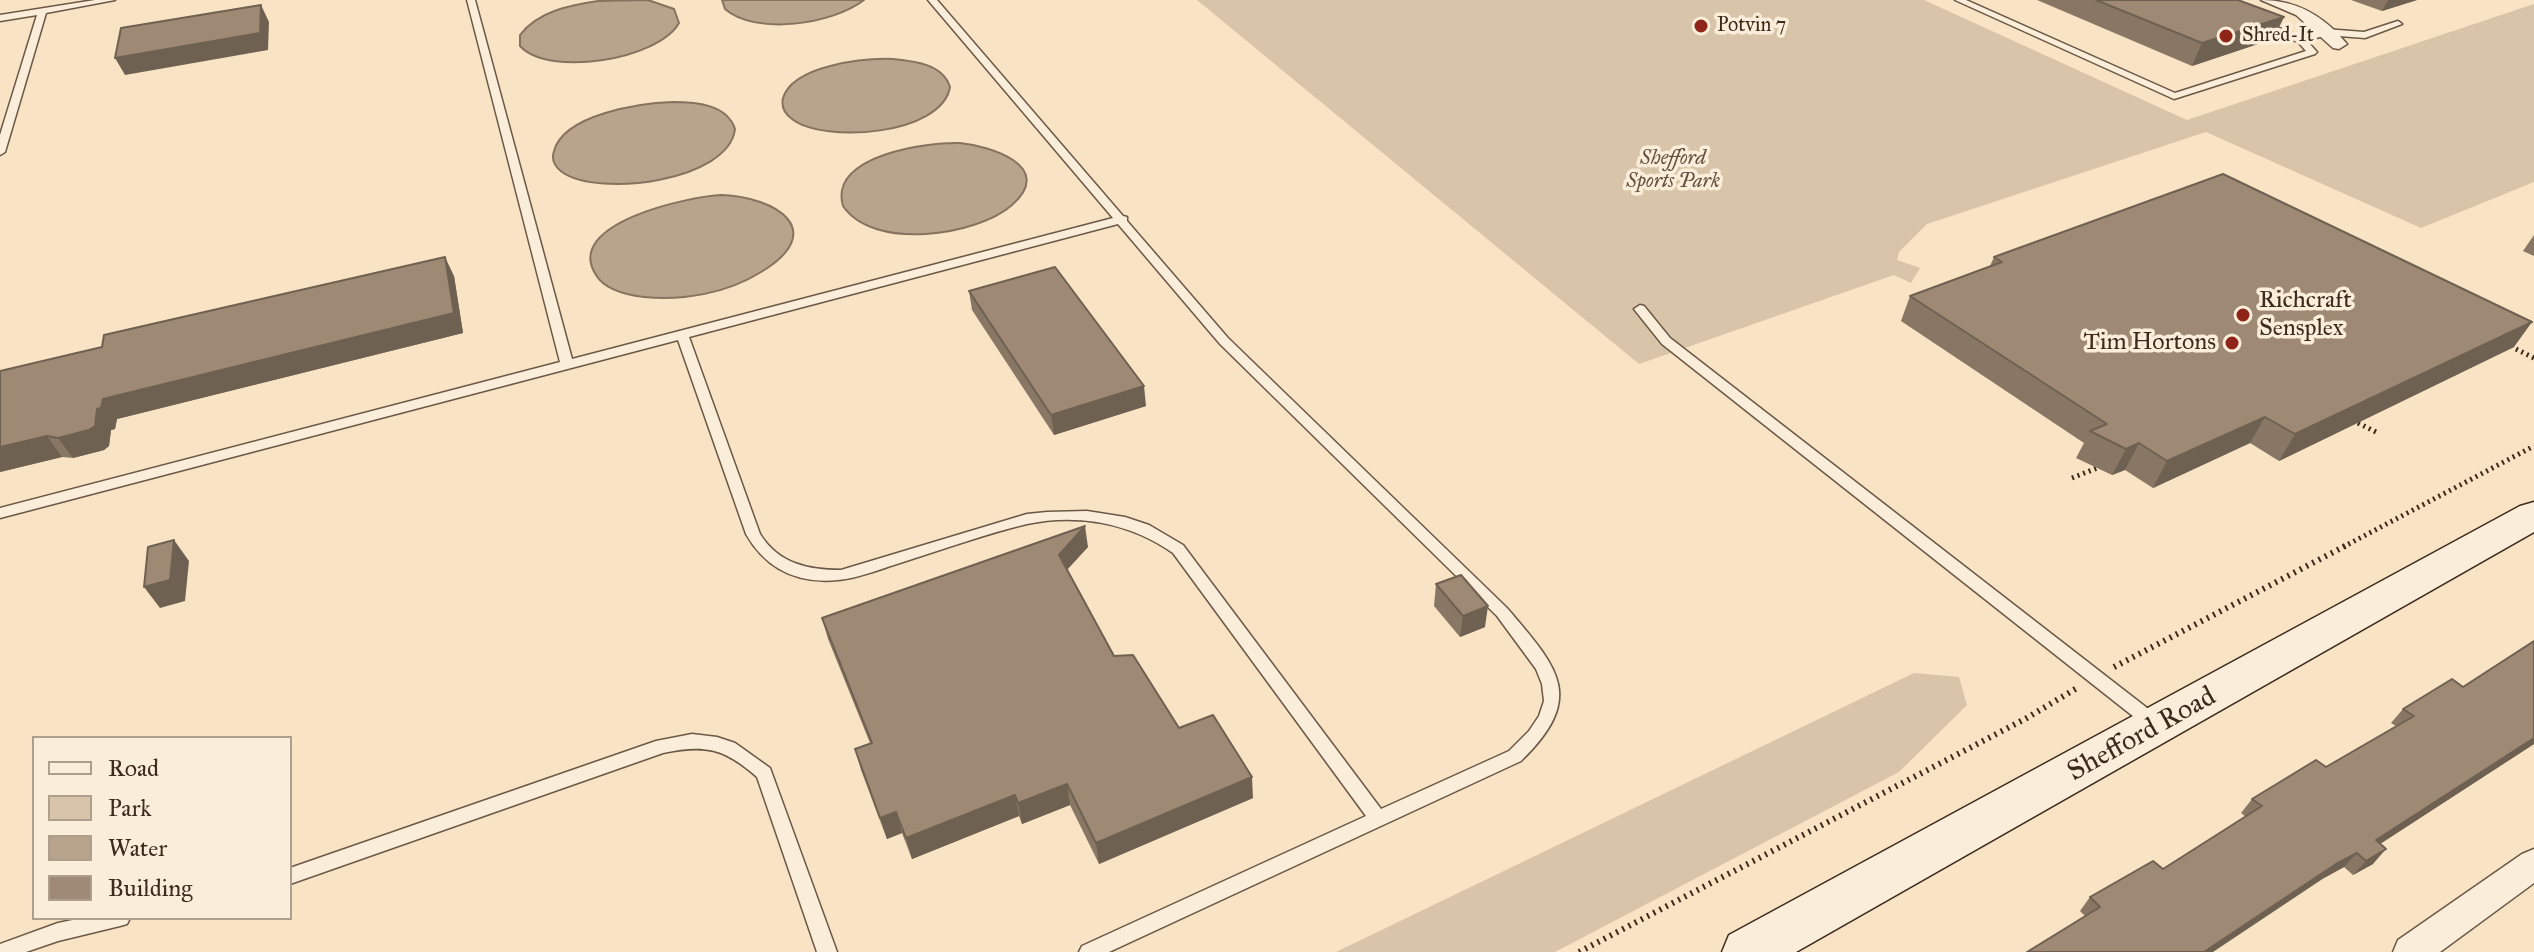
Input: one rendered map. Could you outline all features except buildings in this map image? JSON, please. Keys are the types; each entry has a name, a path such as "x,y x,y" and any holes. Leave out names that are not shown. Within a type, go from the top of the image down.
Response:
{"street":[{"path":"2269,0 2302,12 2339,44"},
{"name":"Shefford Road","path":"1748,952 2534,515"},
{"path":"2411,952 2534,864"}],"lane":[{"path":"0,18 111,0"},
{"path":"471,0 567,364"},
{"path":"932,0 1123,219 1224,341 1502,612 1532,648 1553,685 1550,713 1538,737 1515,756 1089,952"},
{"path":"1959,0 2174,96 2312,52 2301,40 2257,23"},
{"path":"0,152 42,11"},
{"path":"2301,40 2325,32 2365,35 2398,24"},
{"path":"0,513 1123,219"},
{"path":"1640,309 1666,341 2158,726"},
{"path":"682,334 753,534 760,548 773,559 794,572 841,575 1037,518 1082,514 1114,518 1146,528 1178,549 1377,817"},
{"path":"292,875 662,746 682,741 715,741 741,752 764,773 827,952"},
{"path":"1,952 58,932 111,920"}],"path":[{"path":"2516,349 2534,358"},
{"path":"2358,423 2376,432"},
{"path":"1579,952 2025,719 2095,678 2534,446"},
{"path":"2072,478 2097,468"}],"green space":[{"name":"Shefford Sports Park","path":"1197,0 1924,0 2187,120 2534,4 2534,182 2421,228 2206,132 1927,224 1899,252 1897,260 1920,268 1911,283 1894,275 1639,364"},
{"path":"1914,673 1959,677 1967,705 1899,772 1555,952 1336,952"}],"water":[{"path":"648,0 674,9 679,23 668,36 650,46 603,60 554,61 534,56 520,46 520,35 536,20 566,7 598,1"},
{"path":"722,0 864,0 815,21 774,24 739,17 725,9"},
{"path":"893,59 927,65 946,79 950,87 942,103 926,116 905,125 854,133 808,127 792,119 784,110 783,98 789,87 800,78 849,62"},
{"path":"673,102 709,106 725,114 735,129 727,147 710,161 687,172 631,184 580,180 562,172 554,163 554,151 561,138 572,128 624,108"},
{"path":"960,143 987,148 1014,160 1023,169 1027,179 1024,191 1012,205 996,216 951,231 900,234 857,220 843,206 842,189 850,174 865,163 905,149"},
{"path":"722,195 760,202 787,218 793,230 791,243 781,257 761,272 720,290 674,298 624,293 611,288 596,275 590,257 597,241 613,227 660,207"}],"place":[{"name":"Potvin 7","path":"1701,26"},
{"name":"Shred-It","path":"2226,36"},
{"name":"Richcraft Sensplex","path":"2243,315"},
{"name":"Tim Hortons","path":"2232,343"}]}
